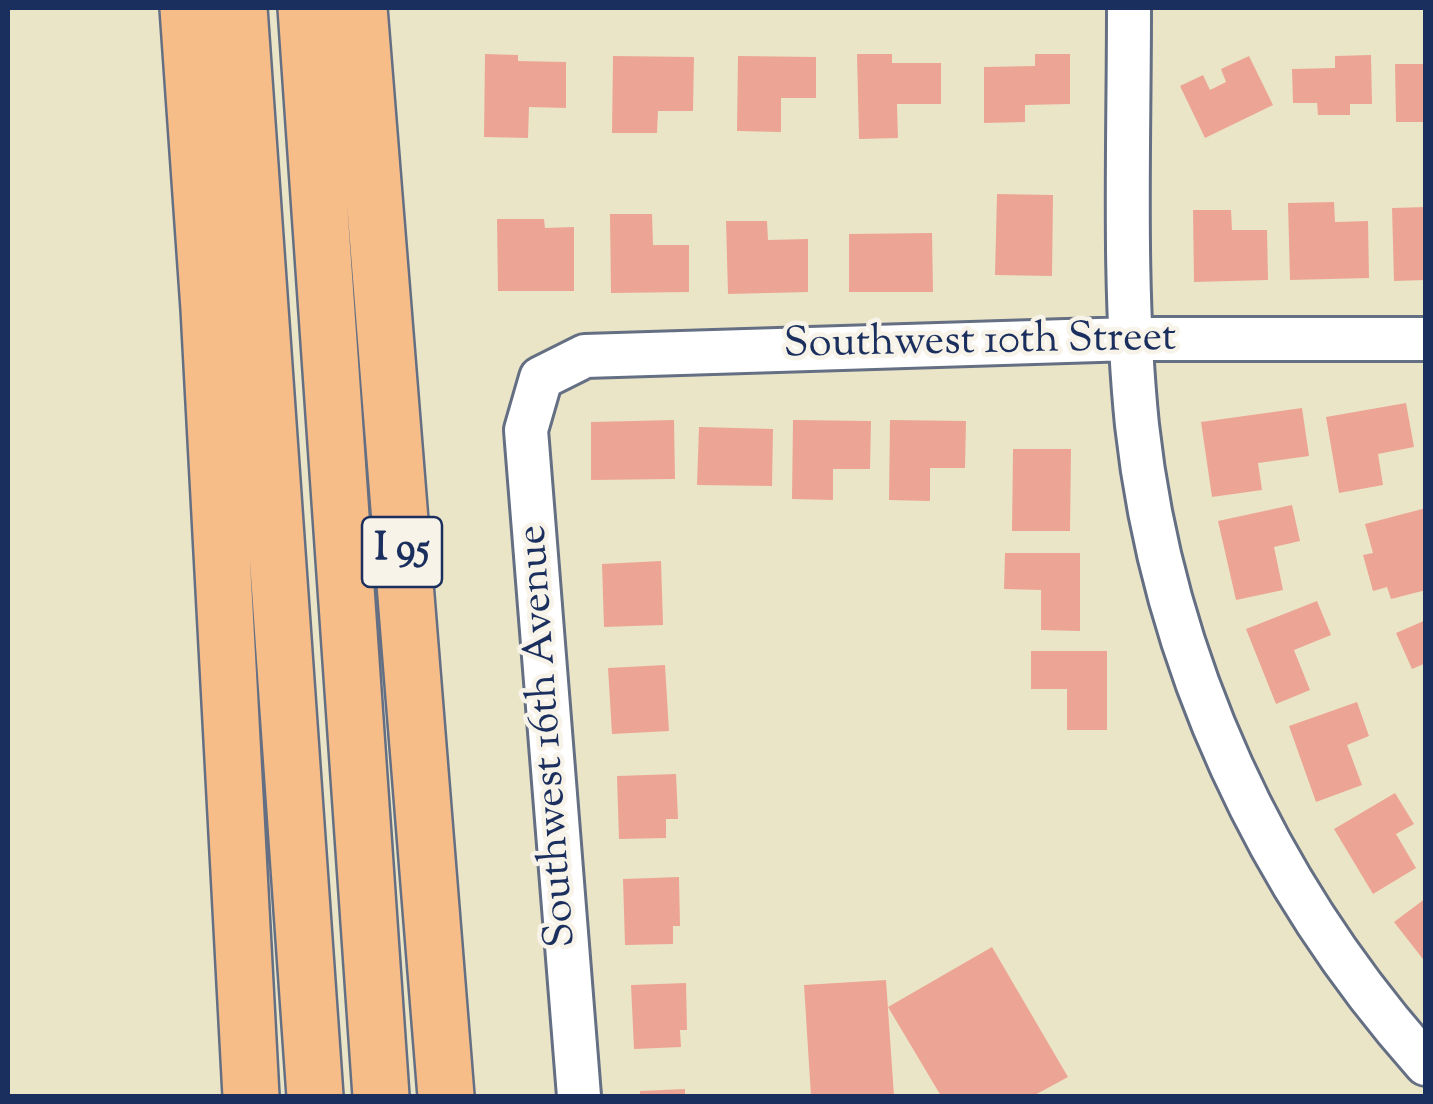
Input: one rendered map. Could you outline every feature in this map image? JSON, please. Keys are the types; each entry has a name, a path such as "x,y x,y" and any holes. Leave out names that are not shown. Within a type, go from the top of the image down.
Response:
{"highway":[{"path":"188,8 209,309 252,1096"},
{"path":"239,8 315,1096"},
{"path":"306,8 381,1096"},
{"name":"I 95","path":"359,8 446,1096"}],"street":[{"path":"1129,8 1130,339 1137,426 1152,524 1167,587 1196,681 1233,772 1277,859 1329,942 1387,1021 1426,1064"},
{"name":"Southwest 10th Street","path":"541,378 585,356 1130,339 1426,339"},
{"name":"Southwest 16th Avenue","path":"541,378 526,430 578,1096"}],"building":[{"path":"485,54 518,55 518,61 566,62 566,108 529,107 528,138 484,137"},
{"path":"857,54 892,54 892,63 941,63 941,104 897,104 898,138 859,139"},
{"path":"1035,54 1070,54 1070,104 1025,105 1025,122 984,123 984,67 1035,66"},
{"path":"1371,55 1372,104 1350,104 1350,115 1318,115 1317,103 1293,103 1292,69 1335,68 1335,56"},
{"path":"613,56 694,57 693,111 658,111 657,133 612,133"},
{"path":"738,56 816,57 816,98 781,98 781,132 737,131"},
{"path":"1249,56 1273,105 1205,138 1180,86 1203,75 1210,90 1226,82 1221,69"},
{"path":"1395,64 1426,64 1426,122 1396,122"},
{"path":"997,194 1053,195 1052,276 995,275"},
{"path":"1334,202 1335,222 1368,221 1369,278 1290,280 1288,203"},
{"path":"1426,207 1426,280 1394,281 1392,208"},
{"path":"1193,210 1231,210 1232,230 1267,230 1268,280 1194,282"},
{"path":"610,214 652,214 653,245 689,245 689,292 611,293"},
{"path":"497,219 544,219 545,228 574,227 574,291 498,291"},
{"path":"726,221 767,221 768,240 808,239 808,292 728,294"},
{"path":"932,233 933,292 849,292 849,234"},
{"path":"1406,403 1414,447 1378,454 1383,485 1339,493 1326,417"},
{"path":"1302,408 1309,456 1258,463 1262,490 1212,497 1201,422"},
{"path":"674,420 675,479 591,480 591,422"},
{"path":"793,420 871,421 870,469 833,469 833,500 792,499"},
{"path":"890,420 966,421 965,468 930,468 930,501 889,500"},
{"path":"699,427 773,429 772,486 697,485"},
{"path":"1013,449 1071,449 1070,531 1012,531"},
{"path":"1292,505 1300,541 1274,547 1283,590 1236,600 1218,521"},
{"path":"1426,508 1426,590 1391,599 1387,587 1373,591 1363,555 1373,553 1365,524"},
{"path":"1005,553 1080,553 1080,631 1041,630 1041,590 1004,589"},
{"path":"661,561 663,625 604,627 602,564"},
{"path":"1317,601 1331,635 1294,650 1310,690 1276,704 1246,629"},
{"path":"1426,620 1426,663 1412,669 1396,633"},
{"path":"1031,651 1107,651 1107,730 1067,730 1067,689 1031,689"},
{"path":"665,665 669,731 612,734 608,668"},
{"path":"1357,702 1369,736 1347,745 1362,785 1316,802 1289,726"},
{"path":"676,774 678,819 666,819 666,838 619,839 617,776"},
{"path":"1395,793 1414,824 1396,834 1416,868 1373,894 1334,829"},
{"path":"679,877 680,926 673,926 673,944 625,945 623,879"},
{"path":"1426,898 1426,963 1394,922"},
{"path":"992,947 1068,1077 1033,1096 941,1096 888,1007"},
{"path":"886,980 894,1096 811,1096 804,985"},
{"path":"686,983 687,1030 680,1030 681,1047 634,1049 631,985"},
{"path":"685,1089 685,1096 640,1096 640,1091"}]}
